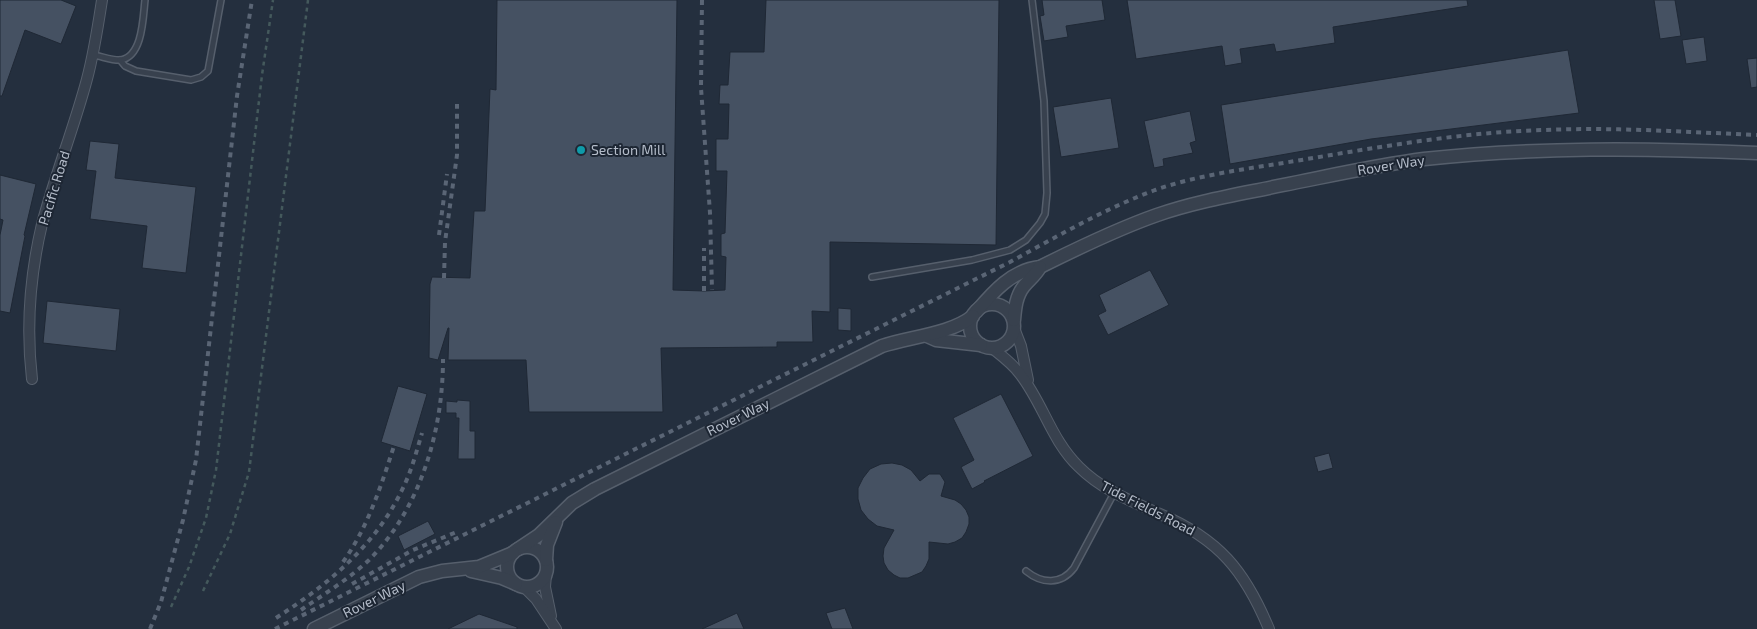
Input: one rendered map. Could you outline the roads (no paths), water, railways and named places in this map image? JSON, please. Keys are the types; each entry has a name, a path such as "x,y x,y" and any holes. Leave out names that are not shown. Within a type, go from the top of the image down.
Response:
{"street":[{"name":"Pacific Road","path":"32,379 29,357 29,316 36,256 51,193 80,105 93,55 102,0"},
{"name":"Rover Way","path":"314,629 419,577 442,571 466,569 492,562 516,551 535,539 572,503 590,492 882,346 897,341 927,336 933,332 962,324 974,314 989,296 1010,279 1029,268 1040,267 1105,236 1160,214 1218,199 1394,164 1484,153 1572,149 1635,149 1757,153"},
{"name":"Rover Way","path":"1014,324 1018,296 1040,267"},
{"path":"994,304 1006,309 1014,324 1013,334 1005,345 986,347 972,335 970,323 974,314 981,308 994,304"},
{"name":"Tide Fields Road","path":"1014,324 1029,386"},
{"name":"Rover Way","path":"927,336 936,340 986,347"},
{"name":"Tide Fields Road","path":"986,347 1020,372 1049,426 1067,454 1089,476 1114,493 1186,526 1215,545 1236,568 1252,590 1269,629"},
{"name":"Rover Way","path":"546,560 547,545 558,517"},
{"path":"531,548 542,554 546,560 545,587 554,624 531,593 512,581 507,570 507,564 516,551 531,548"},
{"name":"Rover Way","path":"466,569 502,578 520,586"},
{"path":"520,586 539,584 546,575"}],"lane":[{"path":"93,55 120,60 128,57 135,50 140,41 145,0"},
{"path":"120,60 125,66 136,71 191,80 201,77 208,71 221,0"},
{"path":"872,278 972,260 1010,250 1026,240 1040,223 1045,214 1047,193 1044,101 1032,0"},
{"path":"1026,571 1043,581 1063,579 1070,573 1114,493"}],"railway":[{"path":"150,629 161,602 183,520 196,460 237,96 252,0"},
{"path":"702,0 701,88 710,213 712,290"},
{"path":"444,278 445,242 457,155 457,104"},
{"path":"275,629 1010,262 1099,214 1155,190 1192,179 1230,172 1395,145 1514,131 1597,129 1757,135"},
{"path":"439,235 447,174"},
{"path":"704,248 704,291"},
{"path":"301,610 345,580 369,560 402,517 426,467 439,413 443,359"},
{"path":"276,618 331,578 348,563 377,530 390,512 405,485 422,433"},
{"path":"343,562 367,520 394,446"},
{"path":"352,584 413,550 459,531"}],"place":[{"name":"Section Mill","path":"581,150"}]}
